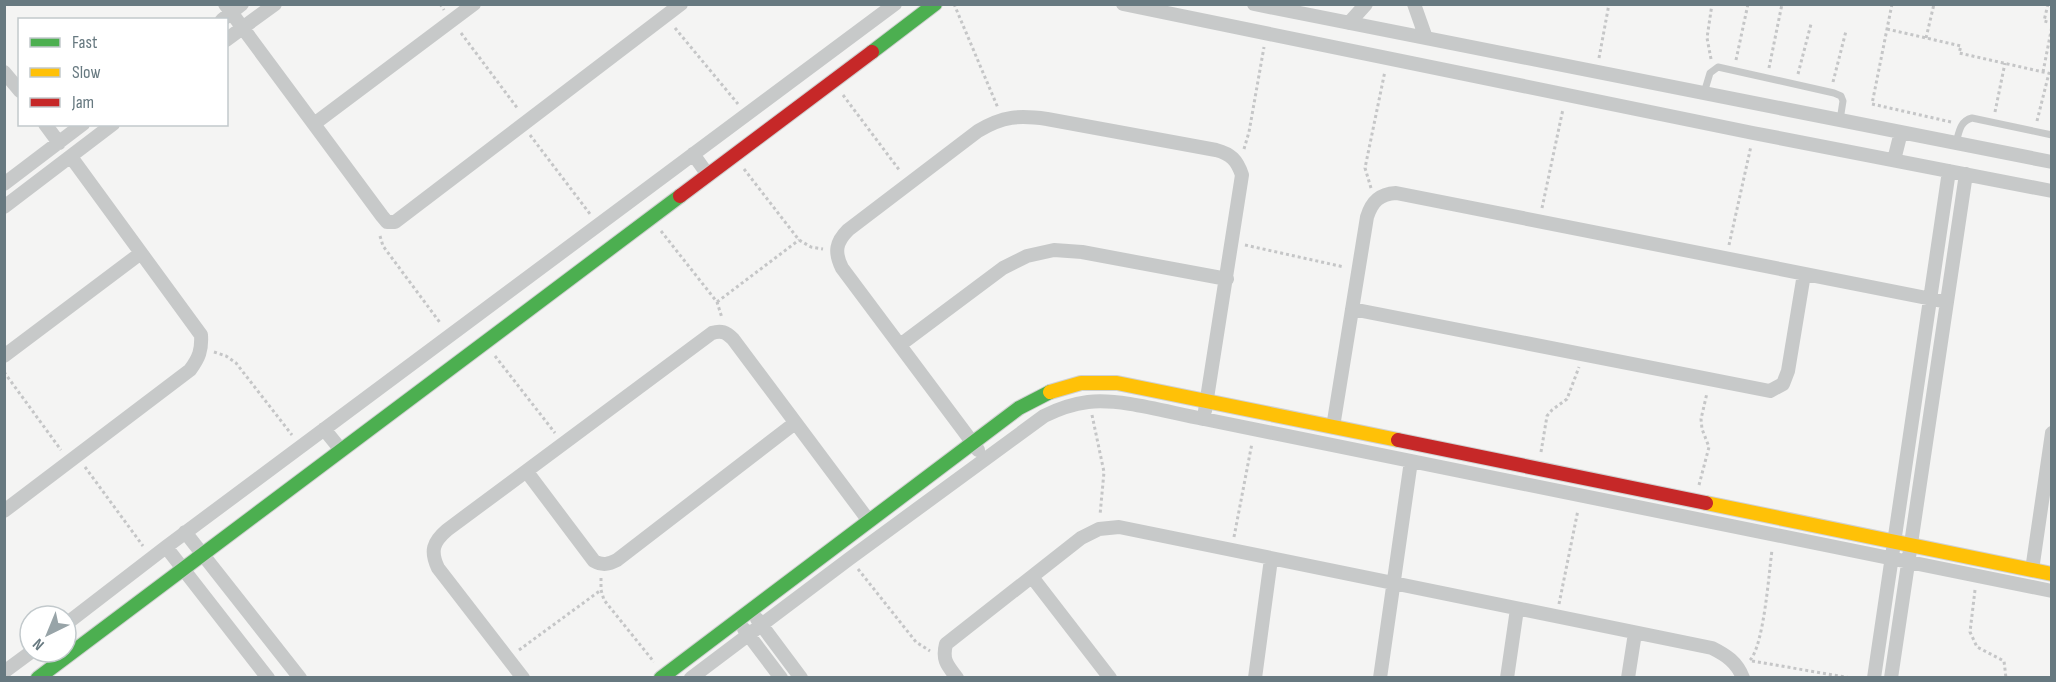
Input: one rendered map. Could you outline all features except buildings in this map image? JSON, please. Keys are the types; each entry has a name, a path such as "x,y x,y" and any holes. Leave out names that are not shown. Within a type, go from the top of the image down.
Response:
{"street":[{"path":"228,39 275,4"},
{"path":"314,124 474,4"},
{"path":"230,10 382,216 387,222 395,222 681,4"},
{"path":"78,615 151,557 895,4"},
{"path":"38,678 935,4"},
{"path":"1123,4 1754,133 2052,191"},
{"path":"1254,4 2052,162"},
{"path":"1349,23 1366,4"},
{"path":"1414,4 1426,38"},
{"path":"1291,38 1296,13"},
{"path":"1446,70 1451,43"},
{"path":"805,71 820,91"},
{"path":"4,72 18,90"},
{"path":"984,459 842,268 837,258 836,247 840,237 848,230 978,131 1002,119 1028,116 1216,150 1229,154 1238,163 1242,175 1204,419"},
{"path":"46,126 59,143"},
{"path":"4,184 80,126"},
{"path":"4,207 110,126"},
{"path":"1894,160 1901,132"},
{"path":"693,154 708,174"},
{"path":"4,511 190,370 198,360 202,348 201,335 71,157"},
{"path":"1874,678 1949,171"},
{"path":"1892,678 1966,174"},
{"path":"1333,427 1367,217 1370,207 1386,194 1396,193 1947,302"},
{"path":"1940,235 1957,238"},
{"path":"900,345 1003,268 1027,256 1054,250 1082,252 1227,279"},
{"path":"4,356 141,253"},
{"path":"1352,309 1770,391 1783,384 1788,371 1804,274"},
{"path":"523,678 438,568 433,558 434,547 439,537 712,333 720,331 727,333 733,339 869,521"},
{"path":"662,676 1042,394 1066,385 1092,382 1119,384 1207,401 2052,574"},
{"path":"692,678 748,634 1044,416 1066,406 1090,402 1114,402 1204,419 2052,591"},
{"path":"527,472 594,561 601,565 610,564 795,423"},
{"path":"324,429 341,450"},
{"path":"2032,570 2052,433"},
{"path":"1380,678 1412,461"},
{"path":"957,678 943,654 946,644 1081,538 1099,529 1119,527 1712,648 1744,669"},
{"path":"185,532 300,678"},
{"path":"166,547 268,678"},
{"path":"1255,678 1271,559"},
{"path":"1032,577 1110,678"},
{"path":"1507,678 1517,609"},
{"path":"751,610 801,678"},
{"path":"738,620 781,678"},
{"path":"1628,678 1635,633"},
{"path":"4,672 18,662"}],"lane":[{"path":"1704,93 1710,73 1718,67 1840,96 1843,101 1840,120"},
{"path":"1956,143 1962,124 1972,118 2052,135"}],"path":[{"path":"440,4 598,225"},
{"path":"954,4 1002,119"},
{"path":"1596,71 1608,4"},
{"path":"1712,4 1707,39 1713,70"},
{"path":"1734,71 1748,4"},
{"path":"1767,78 1782,4"},
{"path":"1892,4 1872,104 1962,124"},
{"path":"1926,38 1934,4"},
{"path":"2043,72 2052,25 2044,21 2048,4"},
{"path":"666,17 747,114"},
{"path":"1796,84 1811,24"},
{"path":"1887,29 1961,46 1959,53 2050,73 2035,132"},
{"path":"1830,92 1846,31"},
{"path":"1238,163 1249,132 1266,34"},
{"path":"1377,199 1367,179 1365,168 1387,58"},
{"path":"1993,123 2006,63"},
{"path":"832,81 909,183"},
{"path":"1539,222 1566,94"},
{"path":"1726,258 1754,133"},
{"path":"733,156 799,240 811,247 824,250 836,247"},
{"path":"382,216 380,239 383,246 449,335"},
{"path":"650,218 717,302 723,321 720,331"},
{"path":"717,302 799,240"},
{"path":"1232,242 1358,270"},
{"path":"485,342 564,444"},
{"path":"202,348 226,356 236,363 301,446"},
{"path":"1538,469 1547,416 1567,399 1584,355"},
{"path":"4,372 151,557"},
{"path":"1695,501 1709,447 1701,419 1710,380"},
{"path":"1090,402 1104,472 1099,529"},
{"path":"1232,550 1254,429"},
{"path":"1556,617 1581,496"},
{"path":"1744,669 1753,657 1759,642 1774,536"},
{"path":"849,559 916,642 924,649 943,654"},
{"path":"601,565 601,590 604,600 662,676"},
{"path":"1976,576 1970,632 1977,647 2004,661 2006,678"},
{"path":"508,658 601,590"},
{"path":"1744,669 1851,678"}],"traffic: fast":[{"path":"872,52 935,4"},
{"path":"38,678 680,196"},
{"path":"661,678 1019,408 1050,392"}],"traffic: slow":[{"path":"1050,392 1081,383 1117,383 1398,440"},
{"path":"1706,503 2052,574"}],"traffic: jam":[{"path":"680,196 872,52"},
{"path":"1398,440 1706,503"}]}
